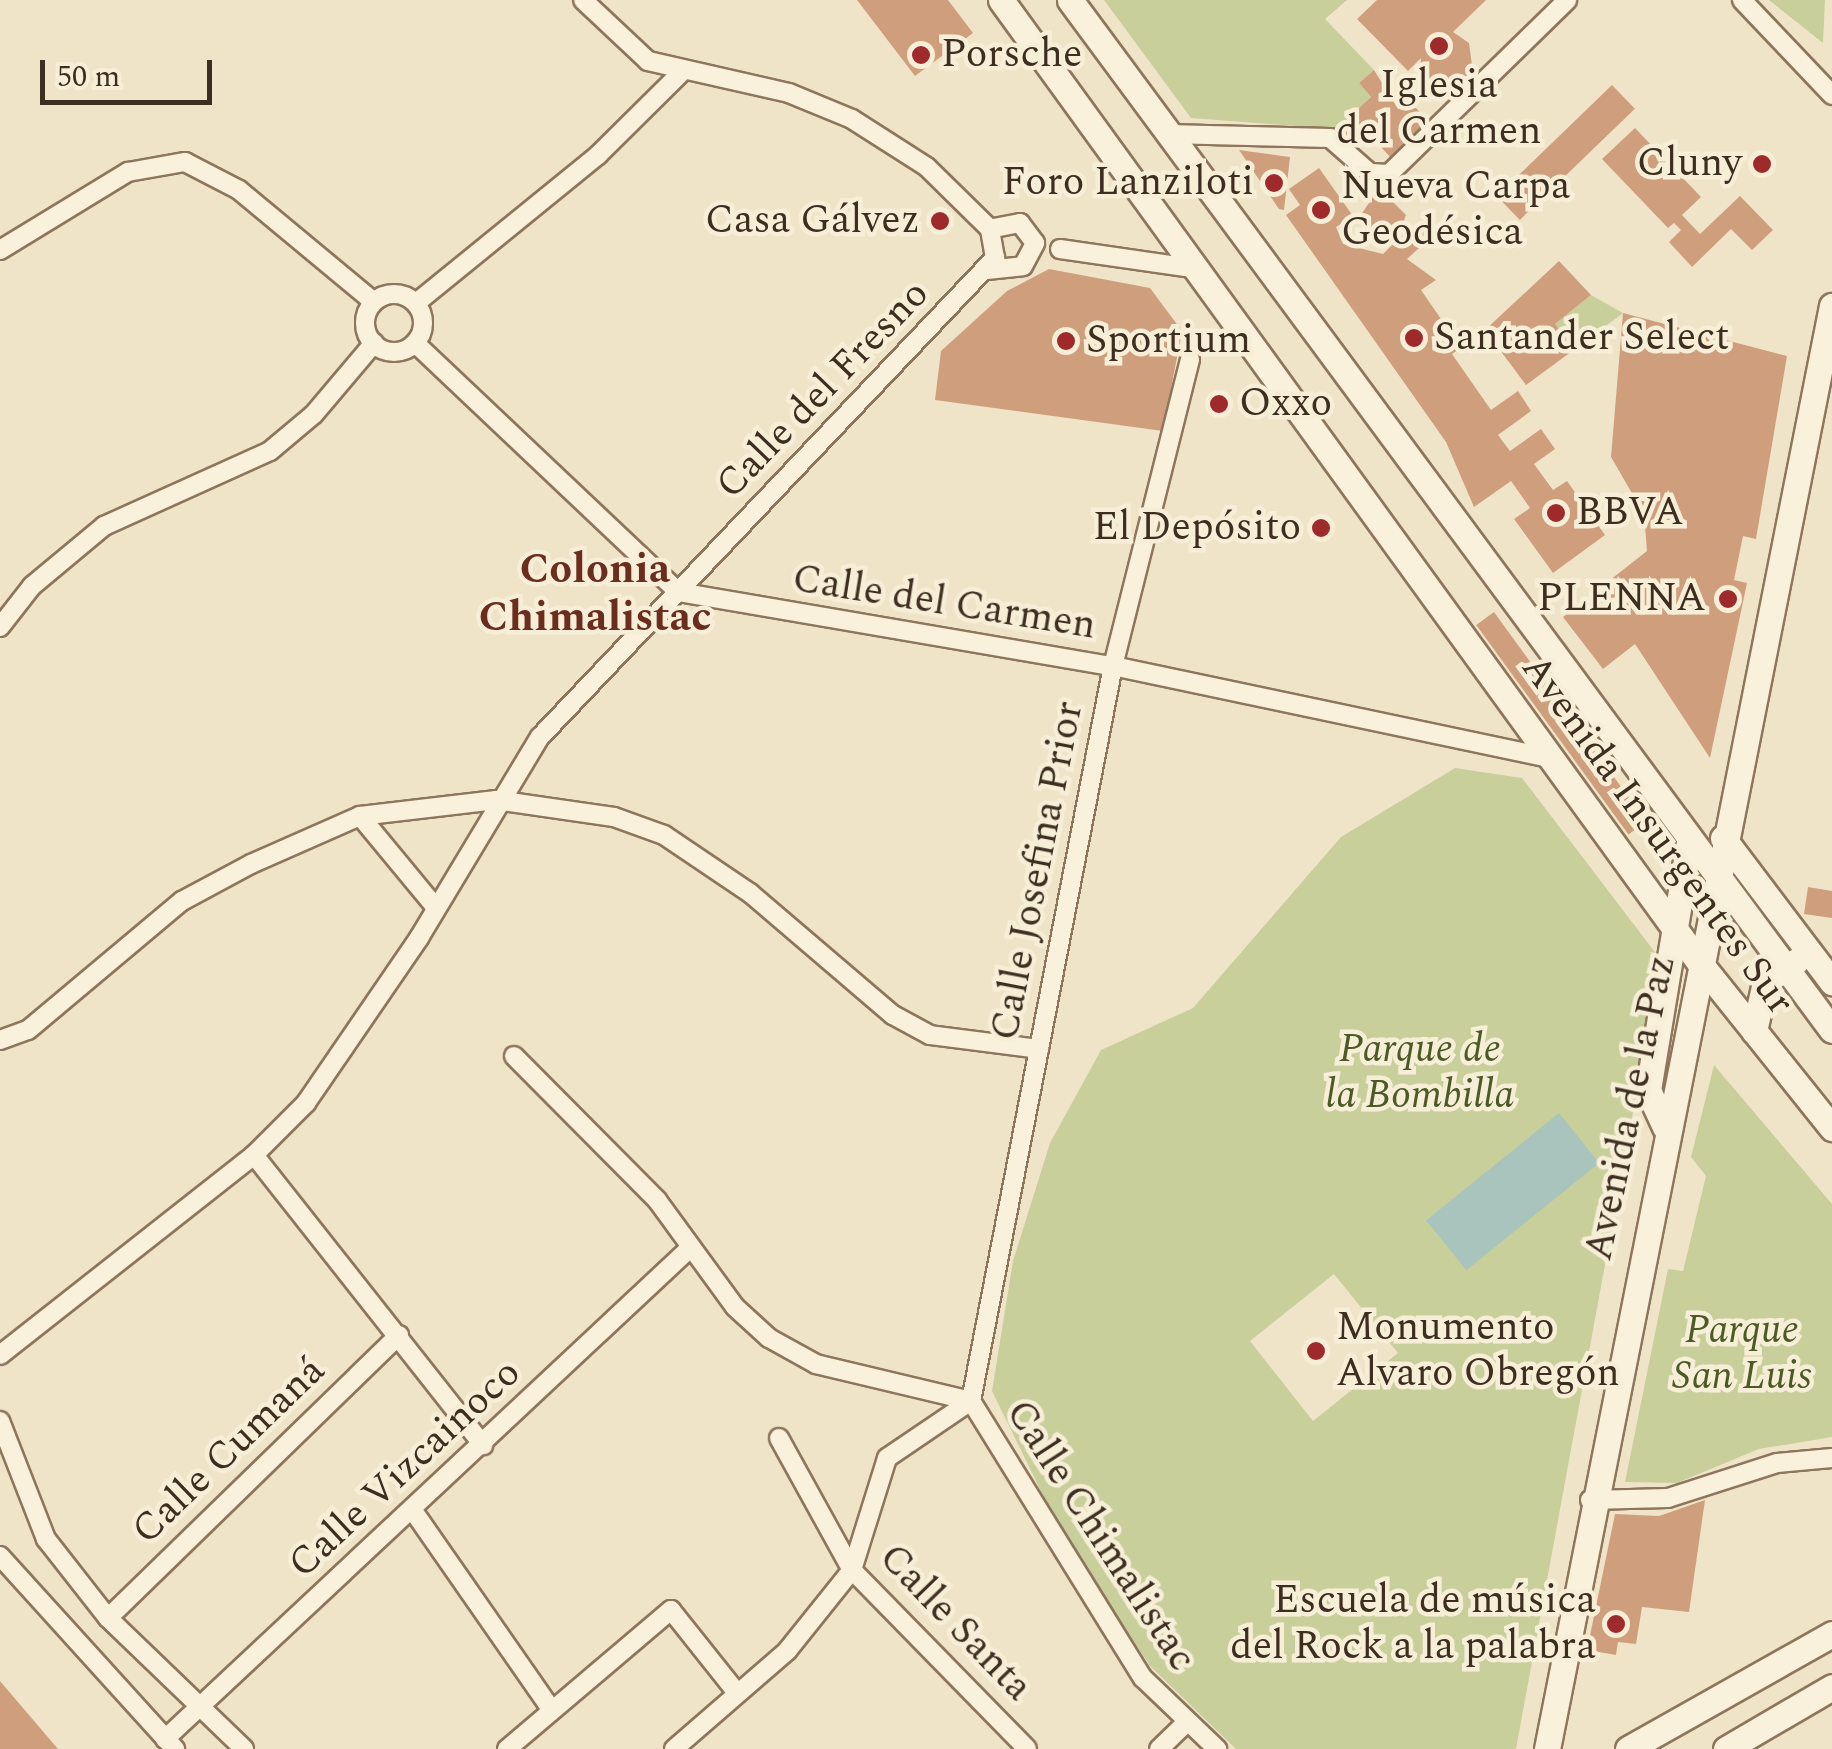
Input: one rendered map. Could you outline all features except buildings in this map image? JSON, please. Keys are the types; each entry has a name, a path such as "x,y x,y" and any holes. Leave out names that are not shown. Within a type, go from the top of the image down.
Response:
{"main road":[{"name":"Avenida Insurgentes Sur","path":"1001,0 1698,962 1832,1128"},
{"name":"Avenida Insurgentes Sur","path":"1070,0 1716,880 1832,1030"},
{"name":"Avenida de la Paz","path":"1547,1749 1590,1500 1832,306"},
{"path":"1723,838 1828,977"},
{"path":"1665,1127 1648,1090 1689,843"},
{"path":"1754,1031 1758,996 1781,966 1794,961 1828,977"},
{"path":"1628,1749 1832,1634"},
{"path":"1726,1749 1832,1687"}],"street":[{"path":"583,0 614,37 682,72 789,92 852,119 927,167 990,229 1020,223 1034,243 1023,266 987,270"},
{"path":"1166,134 1330,138 1370,172 1390,174 1567,0"},
{"path":"1742,0 1832,95"},
{"path":"416,303 598,155 682,72"},
{"path":"0,250 128,172 185,162 239,190 374,302"},
{"name":"Calle del Fresno","path":"0,1356 254,1154 306,1103 436,908 496,800 540,737 987,270 998,249 990,229"},
{"path":"1060,249 1198,268"},
{"path":"395,294 416,303 423,323 414,344 394,352 374,343 365,323 374,302 395,294"},
{"path":"0,626 32,586 104,526 270,450 314,414 374,343"},
{"path":"414,344 678,592"},
{"name":"Calle Josefina Prior","path":"971,1400 1113,666 1190,360"},
{"name":"Calle del Carmen","path":"678,592 1113,666 1554,759"},
{"path":"0,1040 28,1030 182,901 360,816 496,800 614,817 664,835 750,893 893,1015 930,1035 1039,1049"},
{"path":"360,816 436,908"},
{"path":"514,1056 657,1200 735,1308 816,1364 971,1400"},
{"path":"254,1154 483,1445"},
{"name":"Calle Vizcainoco","path":"170,1744 197,1707 414,1512 690,1248"},
{"name":"Calle Cumaná","path":"108,1618 398,1335"},
{"path":"674,1749 787,1651 852,1570 887,1458 971,1400"},
{"name":"Calle Chimalistac","path":"971,1400 1096,1608 1186,1724 1217,1749"},
{"path":"0,1421 46,1538 108,1618 244,1749"},
{"name":"Calle Santa","path":"779,1438 852,1570 1016,1745"},
{"path":"1590,1500 1668,1498 1777,1463 1832,1458"},
{"path":"414,1512 550,1710"},
{"path":"0,1556 170,1744"},
{"path":"506,1749 671,1610 737,1694"},
{"path":"1158,1749 1186,1724"}],"green space":[{"path":"1104,0 1347,0 1325,19 1374,70 1359,83 1371,97 1336,129 1191,118"},
{"path":"1769,0 1825,0 1823,43"},
{"path":"1591,295 1623,313 1575,349 1555,324"},
{"name":"Parque de la Bombilla","path":"1455,768 1522,778 1661,960 1516,1749 1236,1749 1150,1666 1057,1524 992,1391 1013,1261 1050,1143 1101,1050 1193,1008 1341,837","holes":["1334,1274 1398,1353 1313,1421 1250,1341"]},
{"name":"Parque San Luis","path":"1714,1065 1832,1204 1832,1437 1759,1449 1677,1483 1625,1482 1668,1269 1683,1271 1706,1176 1691,1157"}],"water":[{"path":"1559,1113 1599,1163 1466,1270 1426,1221"}],"place":[{"name":"Iglesia del Carmen","path":"1439,46"},
{"name":"Porsche","path":"921,55"},
{"name":"Cluny","path":"1762,164"},
{"name":"Foro Lanziloti","path":"1274,183"},
{"name":"Nueva Carpa Geodésica","path":"1321,210"},
{"name":"Casa Gálvez","path":"940,221"},
{"name":"Santander Select","path":"1414,338"},
{"name":"Sportium","path":"1066,341"},
{"name":"Oxxo","path":"1219,404"},
{"name":"BBVA","path":"1556,513"},
{"name":"El Depósito","path":"1321,528"},
{"name":"PLENNA","path":"1728,599"},
{"name":"Monumento Alvaro Obregón","path":"1316,1351"},
{"name":"Escuela de música del Rock a la palabra","path":"1616,1624"}],"district":[{"name":"Colonia Chimalistac","path":"595,594"}]}
